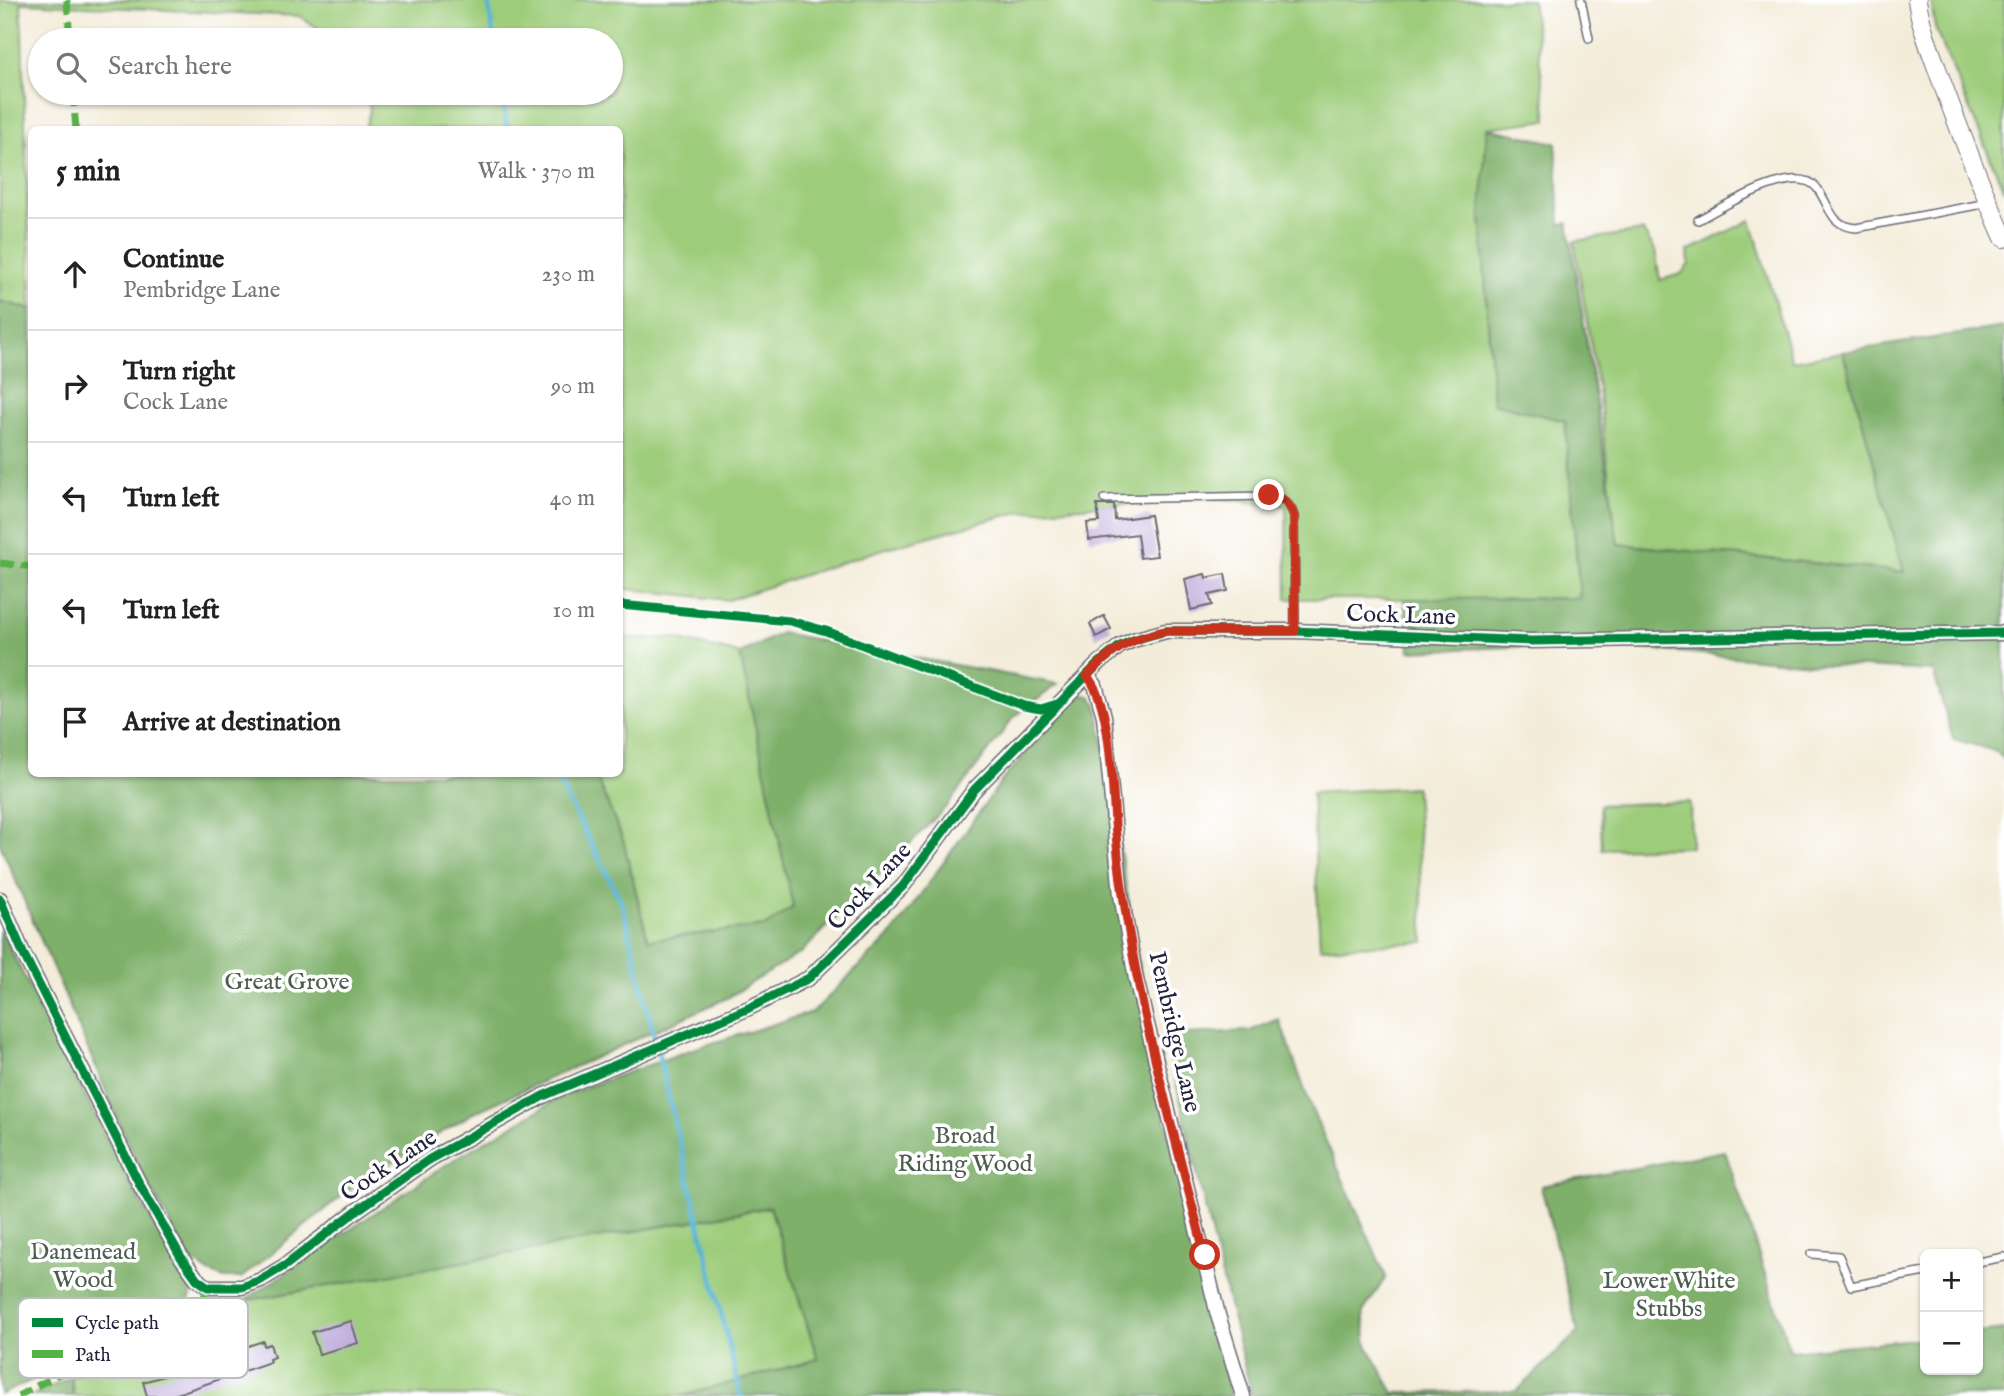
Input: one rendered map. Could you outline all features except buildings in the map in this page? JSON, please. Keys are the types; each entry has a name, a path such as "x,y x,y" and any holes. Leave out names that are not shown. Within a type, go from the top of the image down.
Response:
{"street":[{"path":"1917,0 1923,29 1976,175 2004,238"},
{"name":"Cock Lane","path":"0,899 23,953 140,1185 181,1257 197,1279 208,1287 242,1287 261,1280 286,1265 355,1210 430,1159 543,1096 749,1008 809,978 903,886 974,790 1120,646 1148,634 1166,631 1295,631 1531,641 2004,634"},
{"name":"Pembridge Lane","path":"1087,676 1095,685 1104,716 1121,895 1136,979 1218,1315 1243,1396"}],"lane":[{"path":"1581,0 1588,38"},
{"path":"1698,220 1747,195 1786,181 1802,180 1815,186 1834,218 1842,226 1856,228 1988,203"},
{"path":"1104,499 1269,495 1280,497 1291,508 1294,516 1295,631"},
{"path":"1811,1254 1839,1256 1851,1286 1920,1273"},
{"path":"1983,1261 2004,1257"}],"green space":[{"path":"0,0 1532,0 1547,120 1487,128 1481,213 1493,403 1565,421 1580,599 1287,599 1286,506 1204,497 1019,512 883,549 728,600 623,588 623,126 366,126 369,105 623,105 623,28 318,28 299,16 21,3 28,308 0,301"},
{"path":"1931,0 2004,0 2004,190 1935,28"},
{"path":"1487,128 1556,143 1560,224 1568,223 1618,544 1904,572 1843,352 2004,327 2004,759 1995,751 1953,739 1933,671 1812,664 1589,644 1410,651 1404,599 1580,598 1565,421 1493,403 1481,213"},
{"path":"1751,220 1792,361 1843,352 1905,572 1617,544 1599,395 1574,241 1643,231 1655,250 1660,280 1681,274 1689,264 1688,251"},
{"name":"Great Grove","path":"0,301 28,309 28,777 596,777 623,840 648,940 766,926 793,907 740,654 781,633 1058,684 1014,717 947,806 802,952 727,998 475,1112 354,1186 241,1278 224,1278 209,1272 189,1258 136,1161 0,844"},
{"path":"623,638 673,638 740,654 794,908 766,926 648,940 623,840 596,777 623,777"},
{"name":"Broad Riding Wood","path":"1083,695 1090,696 1097,705 1158,1084 1200,1279 1231,1396 682,1396 818,1359 770,1207 248,1300 456,1158 565,1095 693,1049 813,1012 893,933 1004,778 1072,702"},
{"path":"1416,787 1424,942 1320,948 1312,793"},
{"path":"1690,802 1691,847 1602,849 1600,805"},
{"name":"Danemead Wood","path":"0,929 132,1187 188,1282 191,1296 18,1298 18,1378 36,1378 0,1395"},
{"name":"Lower White Stubbs","path":"1279,1019 1312,1110 1386,1277 1363,1312 1367,1345 1394,1393 1517,1391 1578,1332 1541,1186 1725,1151 1790,1351 1920,1338 1920,1375 1983,1375 1983,1332 2004,1330 2004,1396 1252,1396 1165,1035 1250,1031"},
{"path":"770,1207 818,1360 682,1396 74,1396 71,1378 248,1378 248,1300"},
{"path":"69,1378 71,1378 73,1396 32,1396"}],"waterway":[{"path":"488,0 492,28"},
{"path":"504,105 506,126"},
{"path":"557,777 622,903 741,1396"}],"marked path":[{"path":"67,0 69,28"},
{"path":"74,105 76,126"},
{"path":"0,563 28,566"},
{"path":"204,1298 208,1287"},
{"path":"18,1396 52,1378"}],"cycle path":[{"path":"623,605 790,621 826,631 1024,706 1041,709 1057,704"},
{"path":"0,899 23,953 140,1185 181,1257 197,1279 208,1287 242,1287 261,1280 286,1265 430,1159 543,1096 749,1008 809,978 903,886 974,790 1099,663 1120,646 1133,640 1166,631 1295,631 1531,641 2004,633"}],"route":[{"path":"1205,1255 1136,979 1121,895 1104,716 1095,685 1087,676 1120,646 1148,634 1166,631 1295,631 1294,516 1286,502 1280,497 1269,495"}]}
